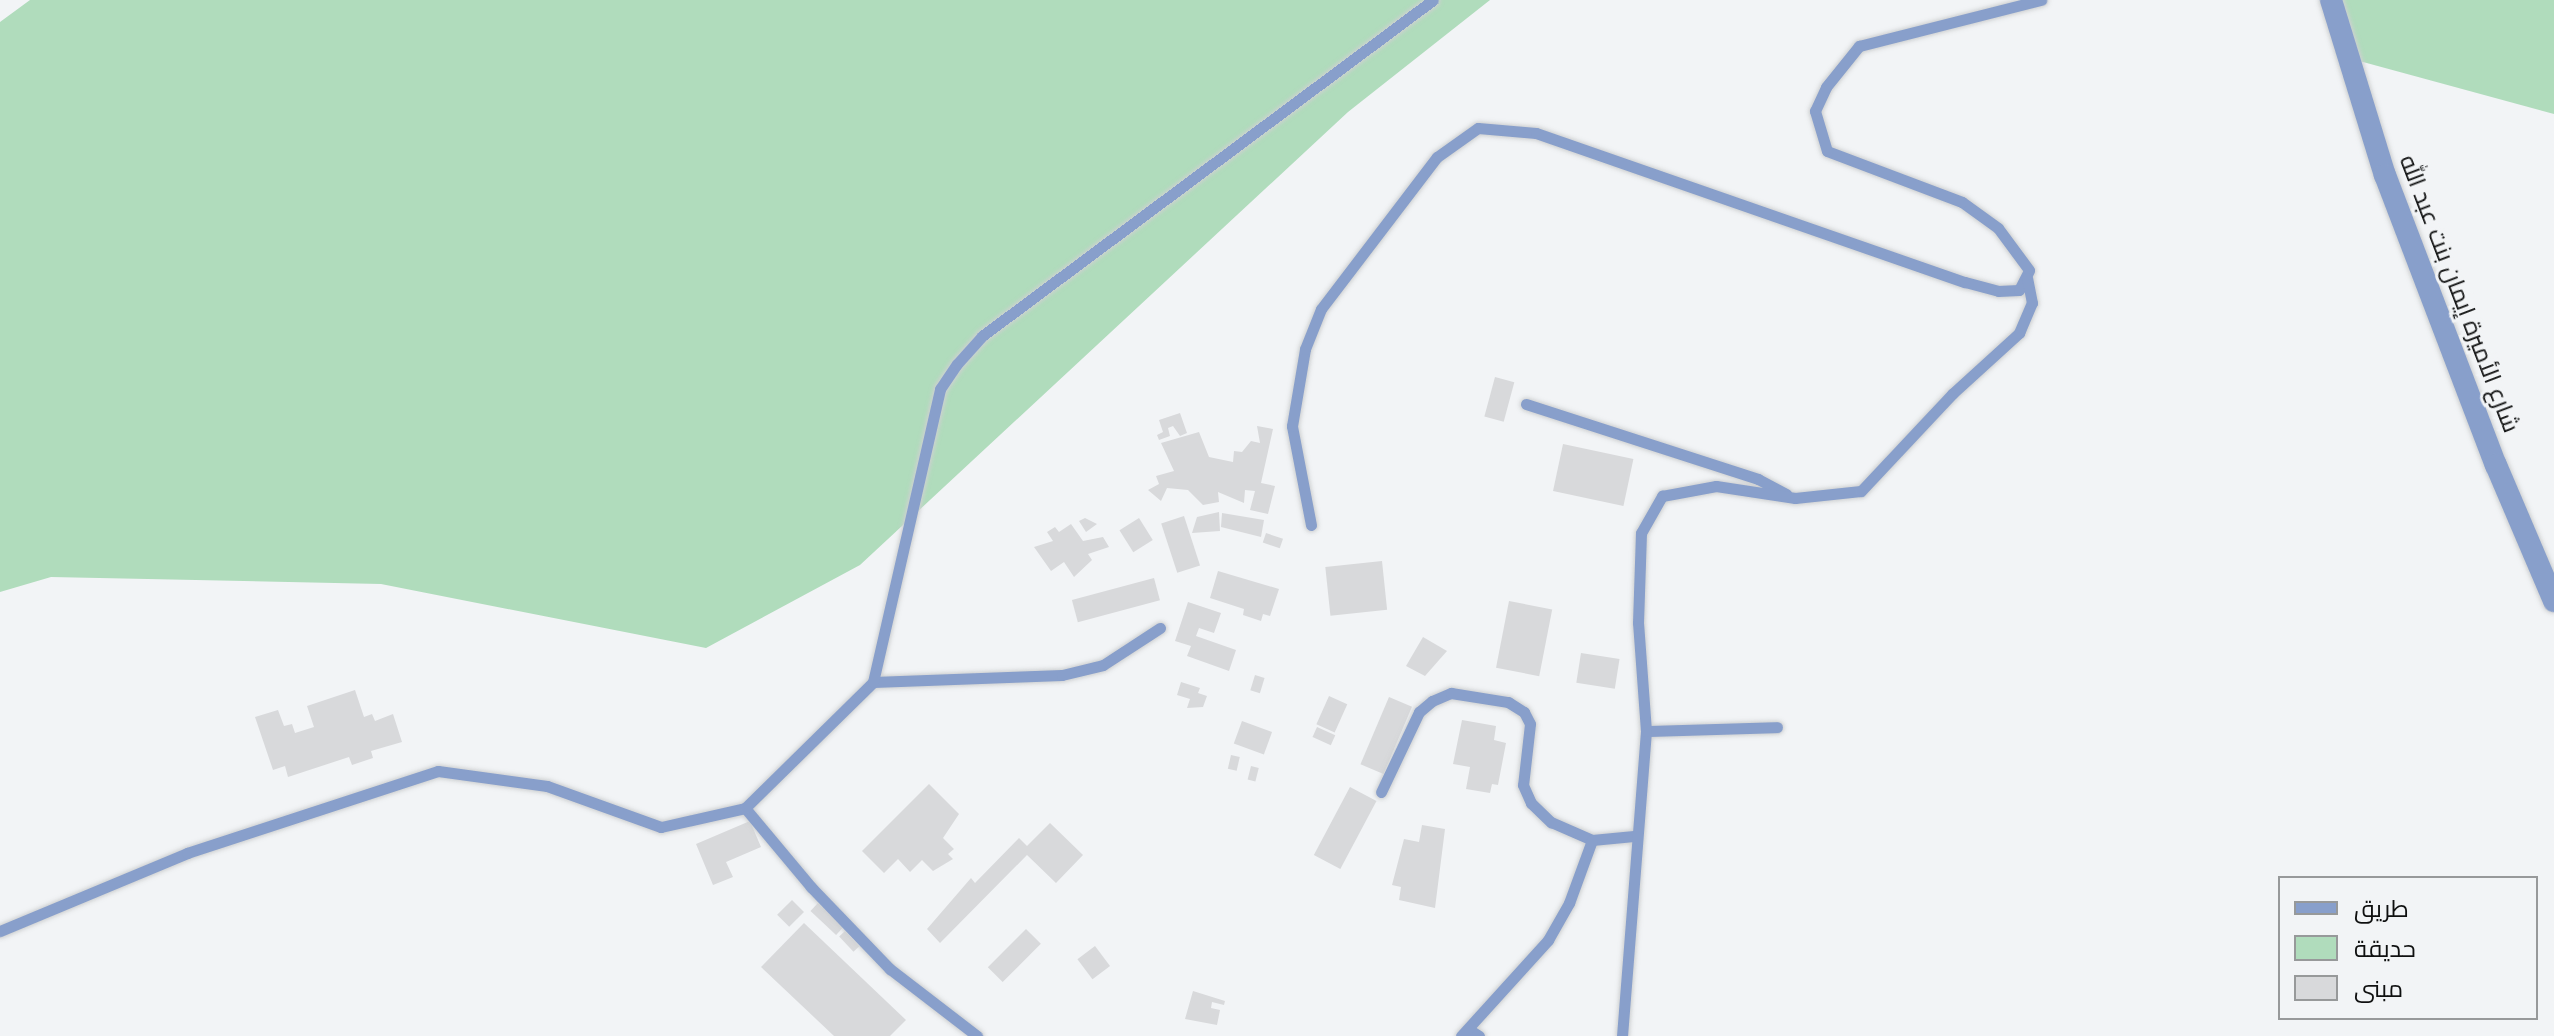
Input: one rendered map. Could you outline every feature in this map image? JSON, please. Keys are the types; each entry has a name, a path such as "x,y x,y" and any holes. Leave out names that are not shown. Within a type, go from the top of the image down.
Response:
{"street":[{"name":"شارع الأميرة إيمان بنت عبد الله","path":"2331,0 2385,175 2496,465 2554,601"}],"lane":[{"path":"0,931 187,853 438,771 547,786 661,827 745,808 873,682 940,389 957,364 982,336 1433,0"},
{"path":"1311,525 1292,426 1305,349 1321,309 1437,157 1478,128 1536,133 1998,291 2019,290 2029,270 2014,245 1962,202 1827,151 1815,111 1826,87 1859,46 2041,0"},
{"path":"1622,1036 1634,836 1646,731 1638,623 1641,533 1662,496 1716,486 1795,498 1861,491 1952,394 2019,333 2032,303 2027,278"},
{"path":"1526,404 1758,479 1795,498"},
{"path":"873,682 1062,675 1103,665 1160,628"},
{"path":"1381,792 1419,712 1432,701 1451,693 1508,702 1530,724 1524,793 1551,822 1592,840 1634,836"},
{"path":"1646,731 1777,727"},
{"path":"745,808 811,887 890,969 977,1036"},
{"path":"1479,1036 1464,1032 1548,940 1569,903 1592,840"}],"green space":[{"path":"30,0 1490,0 1348,112 860,565 706,648 381,584 51,577 0,592 0,22"},
{"path":"2330,0 2554,0 2554,114 2341,56"}],"building":[{"path":"1495,377 1514,382 1504,422 1484,417"},
{"path":"1180,413 1187,433 1180,436 1173,426 1168,428 1170,436 1159,440 1157,435 1163,432 1159,420"},
{"path":"1257,426 1273,429 1261,483 1275,486 1268,514 1250,510 1255,491 1245,490 1244,503 1218,492 1219,502 1203,505 1188,490 1167,488 1161,501 1148,490 1159,484 1156,476 1174,471 1161,443 1199,432 1209,457 1233,462 1234,451 1242,452 1251,441 1260,443"},
{"path":"1563,444 1633,459 1623,506 1553,491"},
{"path":"1219,512 1220,531 1192,533 1197,517"},
{"path":"1222,513 1264,520 1261,537 1221,527"},
{"path":"1184,516 1200,565 1177,573 1161,523"},
{"path":"1085,518 1097,524 1086,532 1079,521"},
{"path":"1139,518 1153,540 1133,552 1119,530"},
{"path":"1071,524 1083,541 1103,537 1109,547 1088,554 1092,560 1074,577 1064,562 1051,571 1034,547 1053,541 1047,532 1055,527 1059,532"},
{"path":"1266,533 1283,539 1280,548 1263,542"},
{"path":"1382,561 1387,610 1330,616 1325,567"},
{"path":"1218,571 1279,589 1270,616 1263,614 1261,621 1243,615 1244,609 1210,598"},
{"path":"1154,578 1160,600 1078,622 1072,600"},
{"path":"1509,601 1552,609 1539,676 1496,668"},
{"path":"1188,602 1221,613 1214,633 1199,628 1196,636 1236,650 1229,671 1187,656 1191,646 1175,641"},
{"path":"1423,637 1447,651 1425,676 1406,666"},
{"path":"1581,653 1620,659 1615,689 1576,683"},
{"path":"1255,675 1265,678 1260,693 1250,690"},
{"path":"1181,682 1200,688 1198,693 1207,696 1203,707 1187,708 1190,699 1177,695"},
{"path":"355,690 364,717 372,714 375,721 393,714 402,742 371,751 373,758 352,765 349,757 288,777 285,766 273,770 255,717 278,710 284,726 292,724 295,733 314,727 307,706"},
{"path":"1329,696 1347,704 1335,732 1316,724"},
{"path":"1389,697 1412,707 1383,774 1360,764"},
{"path":"1462,720 1496,726 1494,740 1506,743 1498,785 1492,784 1490,793 1466,789 1470,767 1453,764"},
{"path":"1242,721 1272,732 1264,754 1234,744"},
{"path":"1317,727 1335,735 1331,745 1313,737"},
{"path":"1231,755 1240,757 1237,771 1228,769"},
{"path":"1251,766 1259,768 1255,782 1248,780"},
{"path":"929,784 959,814 943,838 954,849 948,854 953,859 933,871 922,860 910,872 898,859 884,873 862,851"},
{"path":"1350,787 1376,801 1340,869 1314,855"},
{"path":"750,821 761,847 726,862 733,877 713,885 696,844"},
{"path":"1050,823 1083,855 1056,883 1027,855 940,943 927,929 971,878 975,883 1019,838 1027,846"},
{"path":"1422,825 1445,829 1435,908 1399,900 1401,887 1392,885 1404,839 1419,842"},
{"path":"792,900 804,912 789,927 777,915"},
{"path":"818,903 844,927 836,935 810,911"},
{"path":"804,923 906,1020 890,1036 834,1036 761,967"},
{"path":"1026,929 1041,944 1003,982 988,967"},
{"path":"845,931 859,946 853,952 839,936"},
{"path":"1095,946 1110,966 1092,979 1077,959"},
{"path":"1193,991 1225,1001 1224,1005 1212,1002 1211,1008 1220,1010 1217,1025 1185,1019"}]}
